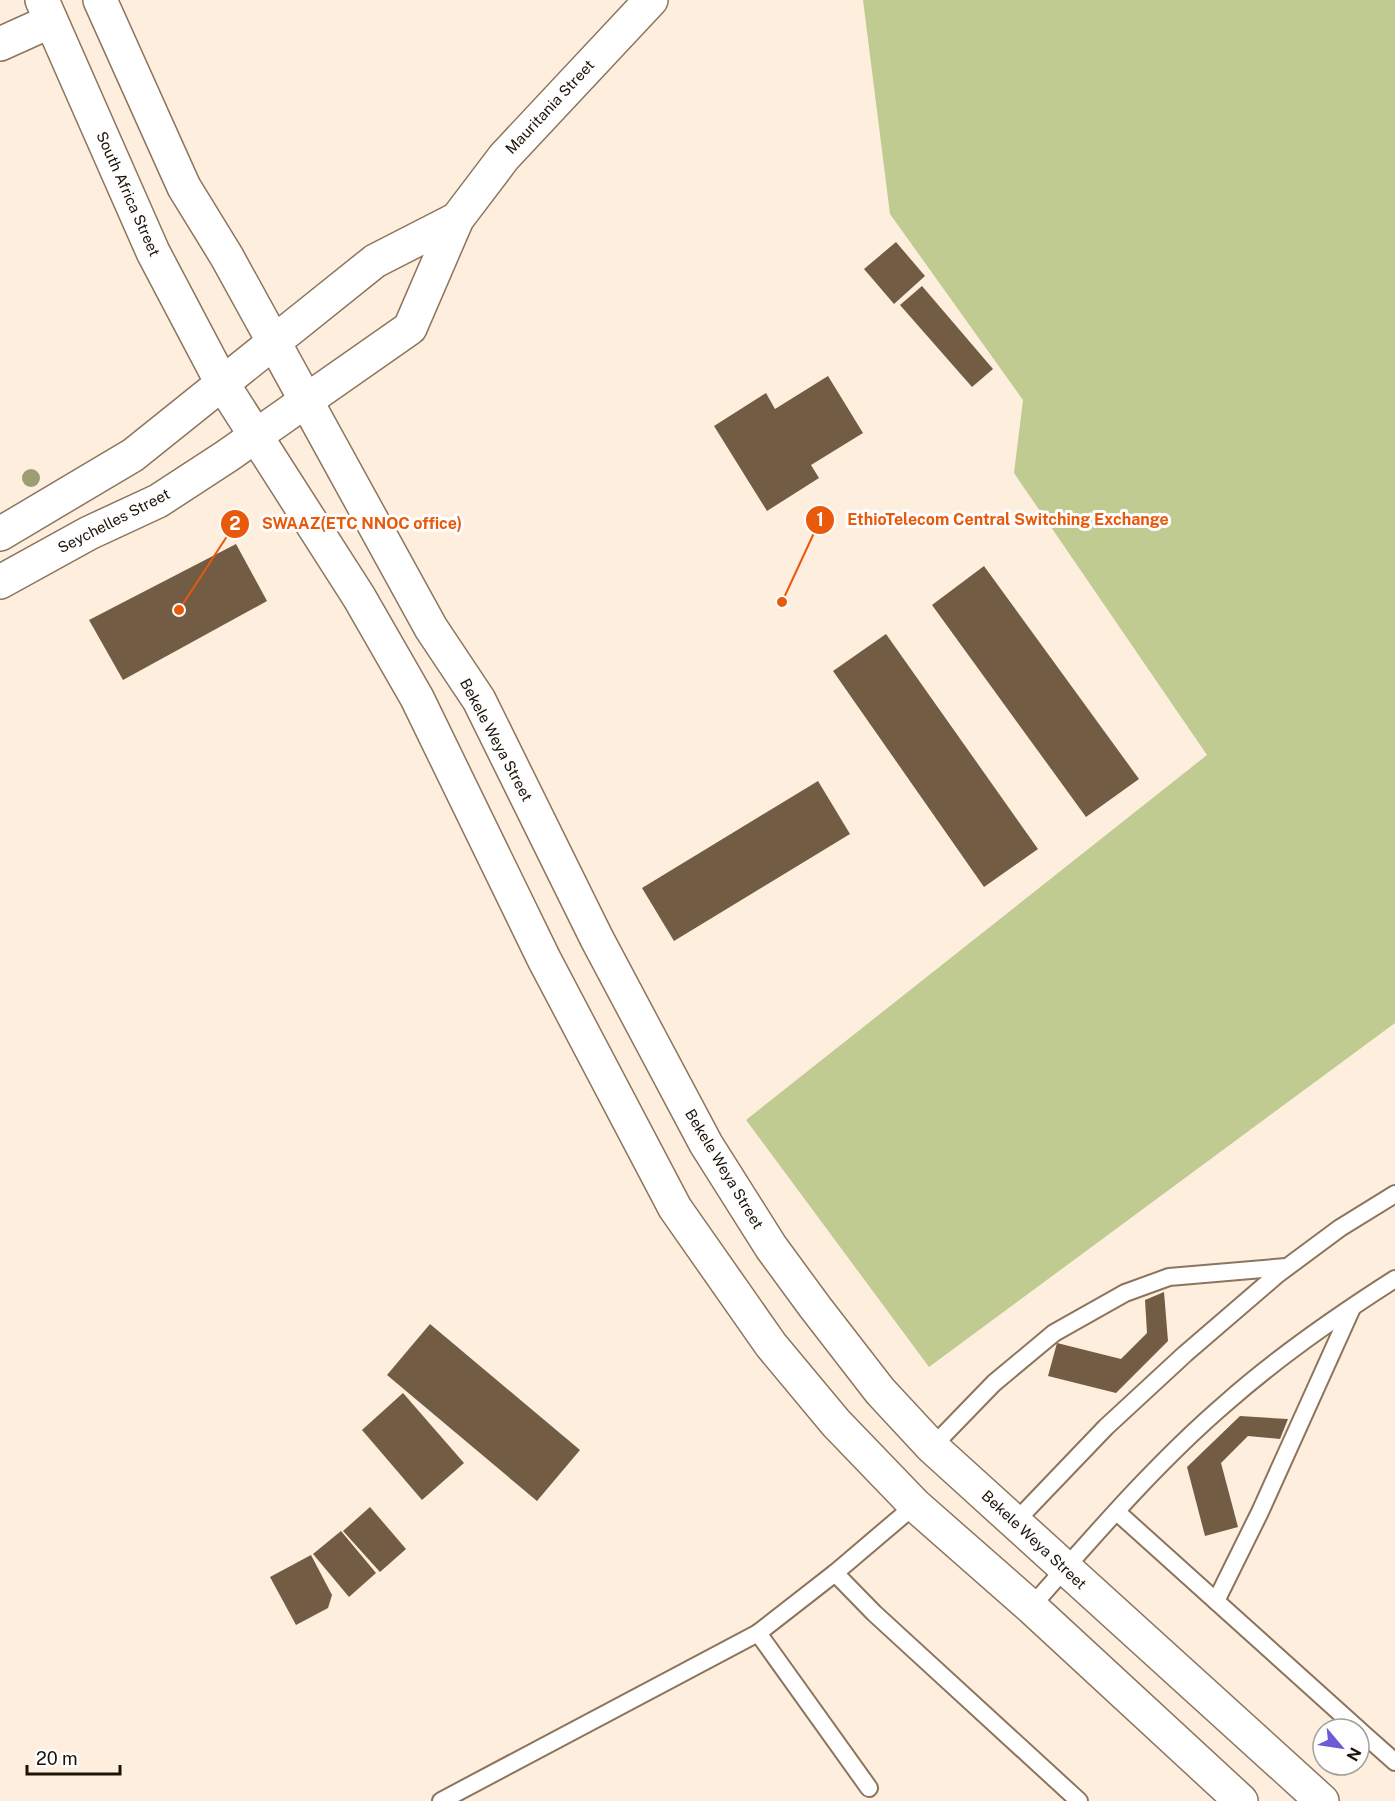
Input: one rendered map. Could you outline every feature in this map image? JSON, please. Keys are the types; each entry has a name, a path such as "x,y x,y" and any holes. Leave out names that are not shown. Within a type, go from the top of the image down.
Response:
{"main road":[{"path":"100,0 184,187 227,257 273,343"},
{"name":"Mauritania Street","path":"306,401 410,328 457,219 504,157 651,0"},
{"path":"0,44 47,11"},
{"name":"South Africa Street","path":"47,11 153,252 222,383 360,597 417,698 544,959 675,1208 771,1345 836,1423 915,1505 1031,1607 1241,1801"},
{"name":"Mauritania Street","path":"222,383 375,261 457,219"},
{"name":"Bekele Weya Street","path":"273,343 431,628 479,700 597,939 706,1144 771,1247 880,1391 932,1447 1322,1801"},
{"path":"0,534 133,454 222,383"},
{"name":"Seychelles Street","path":"0,582 89,532 158,501 306,401"}],"lane":[{"path":"1015,1522 1106,1427 1185,1354 1287,1267 1340,1228 1395,1194"},
{"path":"932,1447 994,1383 1054,1333 1125,1293 1169,1277 1287,1267"},
{"path":"1031,1607 1154,1472 1226,1403 1317,1331 1395,1279"},
{"path":"1216,1601 1260,1512 1352,1307"},
{"path":"441,1801 758,1633 835,1573 915,1505"},
{"path":"1117,1512 1346,1717"},
{"path":"835,1573 1070,1799"},
{"path":"758,1633 869,1788"},
{"path":"1371,1740 1395,1762"}],"green space":[{"path":"863,0 1395,0 1395,1023 929,1367 746,1120 1207,755 1014,473 1023,400 890,214"}],"building":[{"path":"896,242 925,276 894,304 864,269"},
{"path":"922,286 993,369 972,387 900,305"},
{"path":"828,376 863,433 811,465 819,478 767,511 714,426 766,393 775,409"},
{"path":"236,544 267,601 123,680 89,620"},
{"path":"984,566 1139,779 1086,817 932,605"},
{"path":"886,634 1038,849 984,887 833,671"},
{"path":"818,781 850,834 674,941 642,888"},
{"path":"1164,1292 1168,1341 1116,1393 1048,1376 1057,1343 1121,1359 1147,1333 1145,1300"},
{"path":"430,1324 580,1450 537,1501 387,1375"},
{"path":"403,1393 464,1463 422,1500 362,1430"},
{"path":"1240,1416 1288,1419 1280,1439 1248,1436 1221,1463 1238,1527 1205,1536 1187,1467"},
{"path":"370,1507 406,1549 380,1572 343,1531"},
{"path":"341,1531 376,1573 349,1597 313,1554"},
{"path":"311,1555 332,1595 328,1608 296,1625 270,1577"}],"place":[{"name":"EthioTelecom Central Switching Exchange","path":"782,602"},
{"name":"SWAAZ(ETC NNOC office)","path":"179,610"}]}
